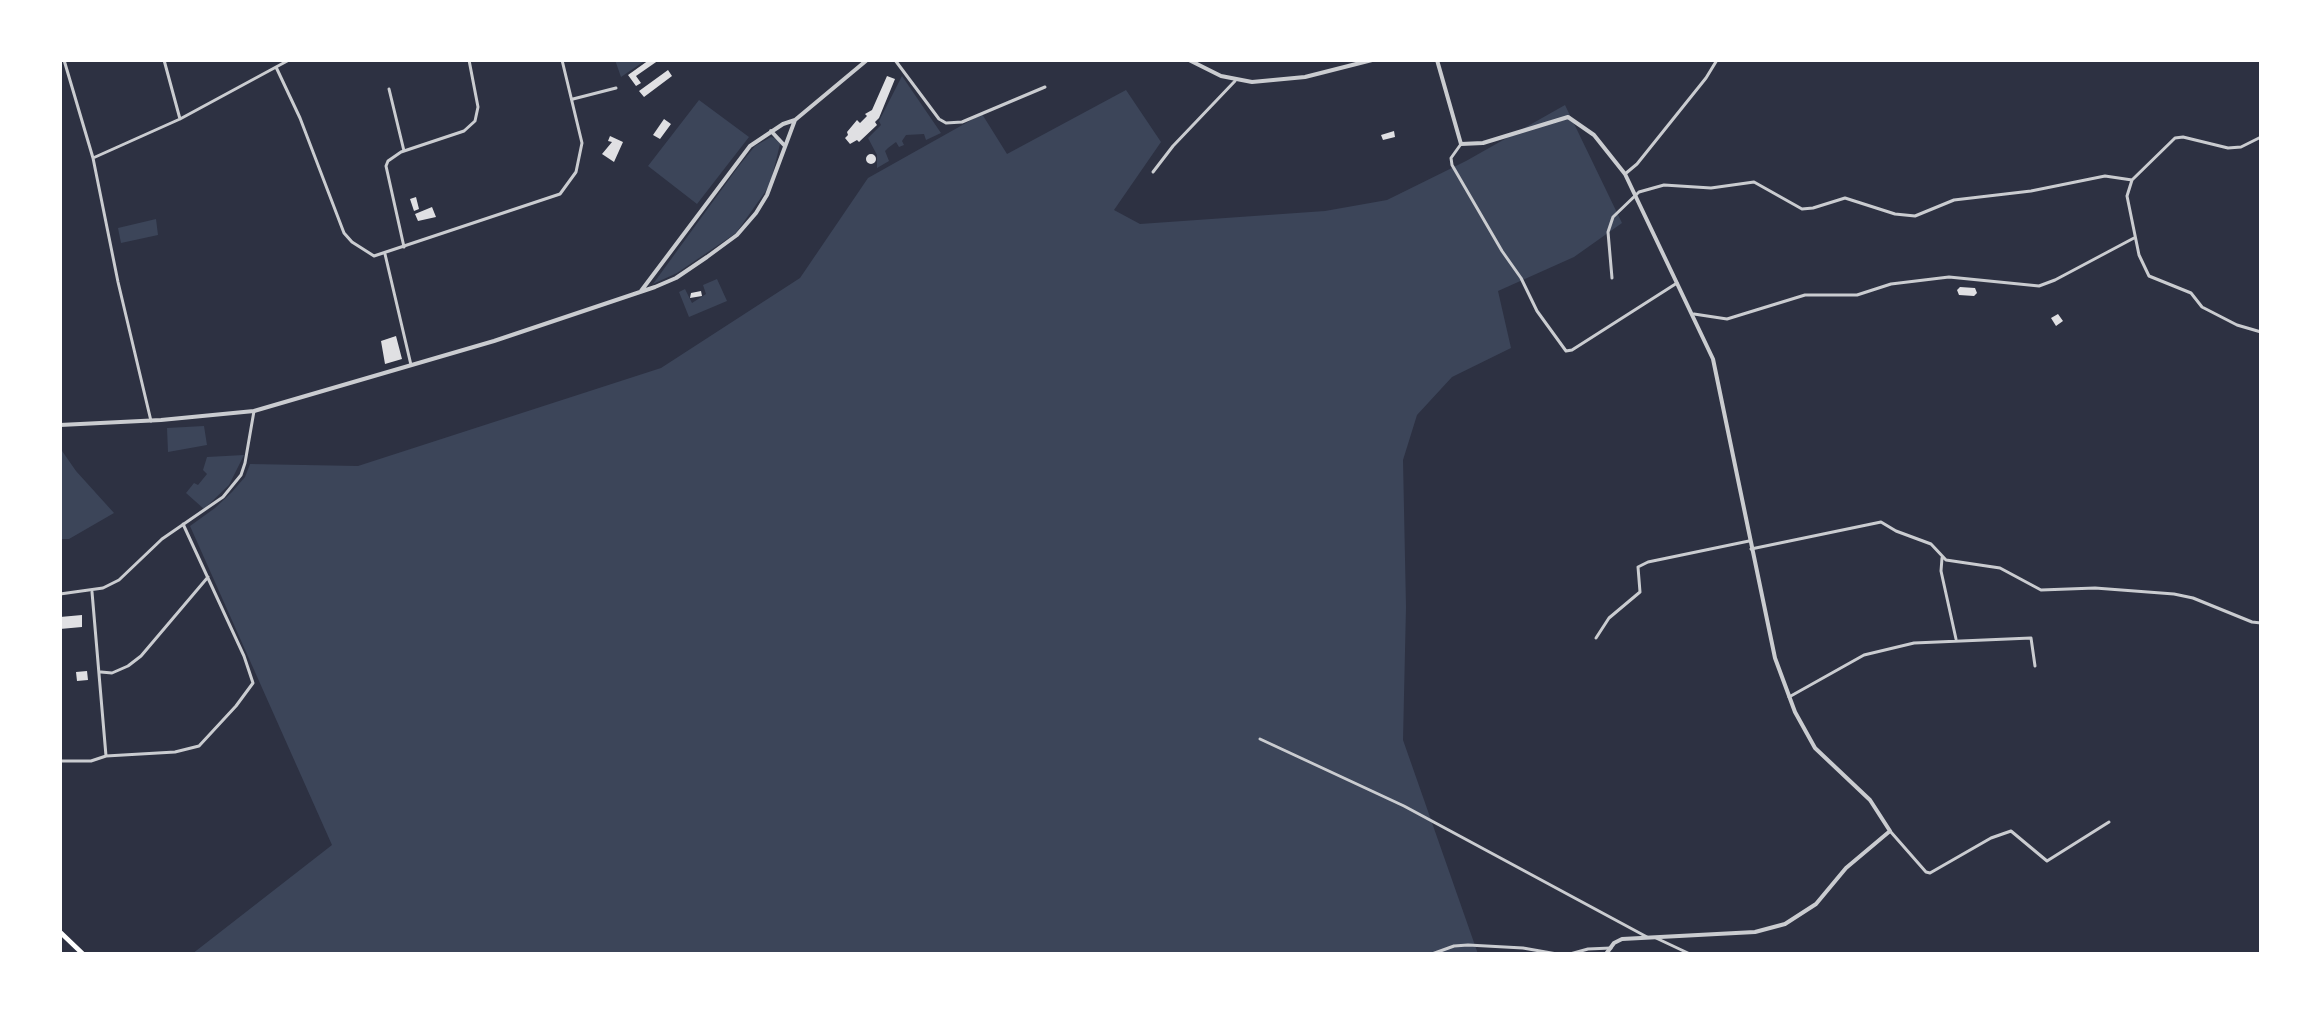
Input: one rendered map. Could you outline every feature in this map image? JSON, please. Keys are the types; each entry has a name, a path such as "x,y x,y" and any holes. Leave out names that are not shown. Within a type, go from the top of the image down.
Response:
{"main road":[{"path":"60,932 83,954"}],"street":[{"path":"64,60 93,158 118,282 151,421"},
{"path":"164,60 180,119"},
{"path":"93,158 180,119 289,60"},
{"path":"404,247 386,166 388,161 404,151 464,131 475,121 478,107 469,60"},
{"path":"276,67 300,118 344,233 369,254 385,254 560,194 576,172 581,157 582,142 573,99 561,60"},
{"path":"641,291 736,161 750,146 771,131 795,120 867,60"},
{"path":"895,60 939,118 946,123 962,122 1045,87"},
{"path":"1189,60 1235,81 1305,77 1372,60"},
{"path":"1437,60 1461,144 1451,159 1452,165 1502,251 1521,278 1543,321 1566,351 1572,350 1678,282"},
{"path":"1625,174 1637,164 1706,78 1717,60"},
{"path":"1153,172 1173,146 1235,81"},
{"path":"573,99 616,88"},
{"path":"389,89 404,151"},
{"path":"1461,144 1470,146 1483,143 1568,117 1594,135 1625,174 1694,314 1713,359 1775,658 1789,697 1815,748 1870,800 1890,831 1926,872 1930,873 1991,838 2011,831 2047,861 2109,822"},
{"path":"60,426 151,421 254,411 494,342 676,278 737,235 767,195 795,120"},
{"path":"771,131 784,145"},
{"path":"2261,137 2241,147 2228,148 2179,137 2172,140 2132,180 2127,196 2134,238 2142,266 2149,276 2191,293 2202,307 2240,326 2261,332"},
{"path":"1612,278 1609,228 1616,215 1642,191 1664,185 1711,188 1754,182 1802,209 1845,198 1895,214 1915,216 1954,200 2031,192 2104,176 2132,180"},
{"path":"1694,314 1727,319 1805,295 1857,295 1891,284 1949,277 2039,286 2055,280 2134,238"},
{"path":"385,254 411,365"},
{"path":"60,594 92,591 119,580 162,539 224,497 241,475 250,447 254,411"},
{"path":"1751,549 1881,522 1896,531 1931,544 1942,558 2000,568 2024,583 2041,590 2096,588 2174,594 2193,598 2252,622 2261,623"},
{"path":"60,761 91,761 106,756 175,752 200,746 251,688 253,678 183,524"},
{"path":"1596,638 1609,618 1640,592 1638,567 1648,562 1749,541"},
{"path":"1942,558 1941,571 1956,639"},
{"path":"100,672 112,673 128,666 141,656 208,577"},
{"path":"92,591 106,756"},
{"path":"1789,697 1864,655 1914,643 1956,639 2031,638 2034,643 2035,666"},
{"path":"1260,739 1404,806 1647,937"},
{"path":"1606,954 1622,939 1746,933 1785,924 1816,904 1846,868 1890,831"},
{"path":"1654,937 1690,954"},
{"path":"1432,954 1454,946 1468,945 1523,948 1557,954"},
{"path":"1570,954 1588,949 1611,948"}],"shaded area":[{"path":"615,60 646,60 621,77"},
{"path":"902,76 941,133 926,140 924,134 906,135 902,141 904,145 899,147 896,142 885,151 889,161 877,168 877,155 868,138 881,125 879,121"},
{"path":"1126,90 1161,142 1114,210 1140,224 1325,211 1387,200 1466,161 1565,105 1622,223 1574,257 1498,291 1511,348 1452,377 1417,415 1403,460 1406,607 1403,740 1478,954 192,954 332,845 190,526 232,492 245,477 250,464 358,466 661,368 800,278 868,178 982,114 1007,154"},
{"path":"699,100 749,137 697,204 648,166"},
{"path":"771,137 778,139 780,144 770,185 736,233 677,273 653,284 738,167 755,146"},
{"path":"156,219 158,235 121,243 118,228"},
{"path":"717,279 727,301 689,317 679,292 685,289 692,303 706,294 703,285"},
{"path":"204,426 207,445 168,452 167,428"},
{"path":"60,448 76,471 114,513 69,539 60,539"},
{"path":"244,455 229,485 204,509 186,493 194,483 198,485 207,474 203,470 207,457"}],"building":[{"path":"649,60 659,60 636,76 641,83 636,86 628,75"},
{"path":"668,70 672,76 644,97 639,91"},
{"path":"887,76 895,79 879,118 875,122 877,125 859,142 857,140 850,144 845,138 848,135 847,132 857,120 860,123 867,116 865,114 872,110"},
{"path":"664,119 671,124 660,139 653,135"},
{"path":"1394,131 1395,137 1383,140 1381,135"},
{"path":"610,136 623,142 614,162 602,154 612,142 608,141"},
{"path":"871,154 876,159 871,164 866,159"},
{"path":"416,197 419,209 414,211 410,199"},
{"path":"432,207 436,217 418,221 415,214"},
{"path":"1960,287 1975,288 1977,293 1974,296 1959,295 1957,290"},
{"path":"701,291 702,296 690,298 691,293"},
{"path":"2058,314 2063,321 2056,326 2051,318"},
{"path":"396,336 402,359 385,364 381,341"},
{"path":"82,615 82,627 60,629 60,617"},
{"path":"87,671 88,680 77,681 76,672"}]}
